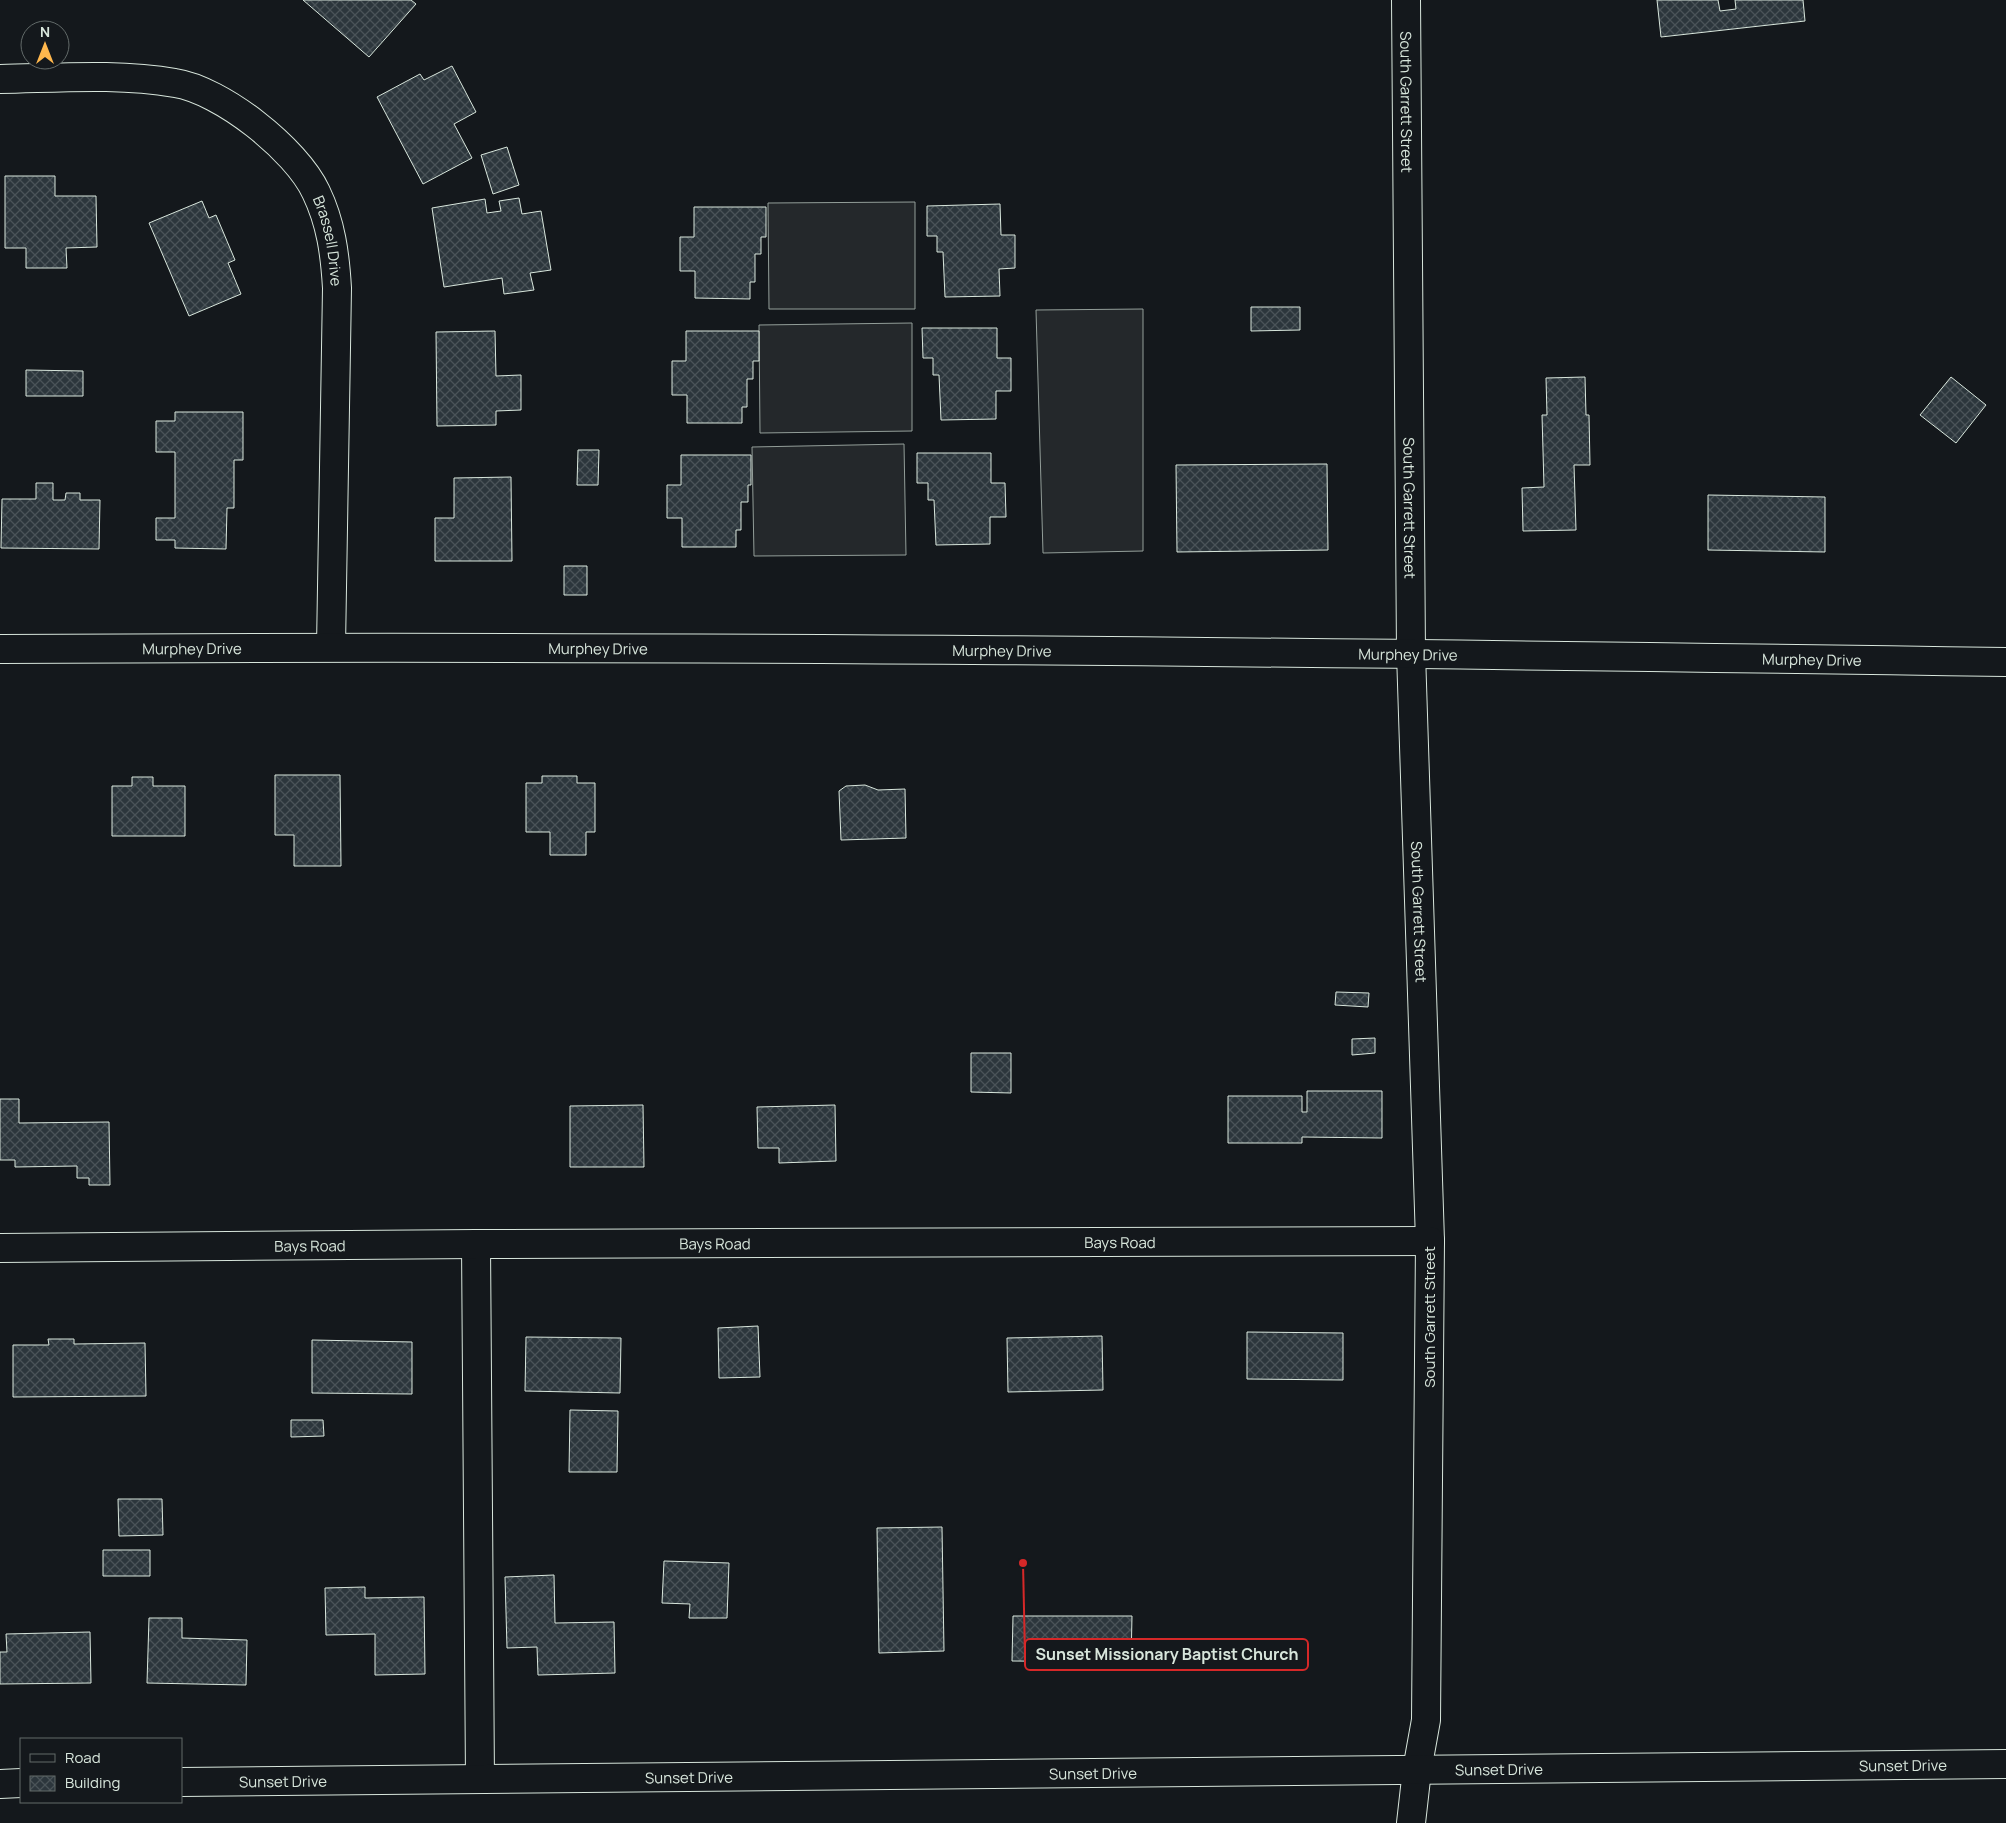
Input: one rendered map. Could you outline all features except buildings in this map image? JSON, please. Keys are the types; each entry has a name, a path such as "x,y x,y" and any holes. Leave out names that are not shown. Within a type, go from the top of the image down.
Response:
{"street":[{"name":"South Garrett Street","path":"1406,0 1411,653 1430,1241 1426,1720 1417,1770 1412,1823"},
{"name":"Brassell Drive","path":"0,78 144,79 177,83 193,88 208,94 240,113 270,136 296,162 315,190 327,217 334,251 337,288 331,647"},
{"name":"Murphey Drive","path":"0,649 331,647 1411,653 2006,662"},
{"name":"Bays Road","path":"0,1248 476,1244 1430,1241"},
{"path":"476,1244 480,1779"},
{"name":"Sunset Drive","path":"182,1782 2006,1764"},
{"path":"0,1784 20,1784"}],"shaded area":[{"path":"915,202 915,309 769,309 768,203"},
{"path":"1143,309 1143,551 1043,553 1036,310"},
{"path":"912,323 912,431 760,433 759,325"},
{"path":"904,444 906,555 754,556 752,447"}],"place":[{"name":"Sunset Missionary Baptist Church","path":"1023,1563"}]}
